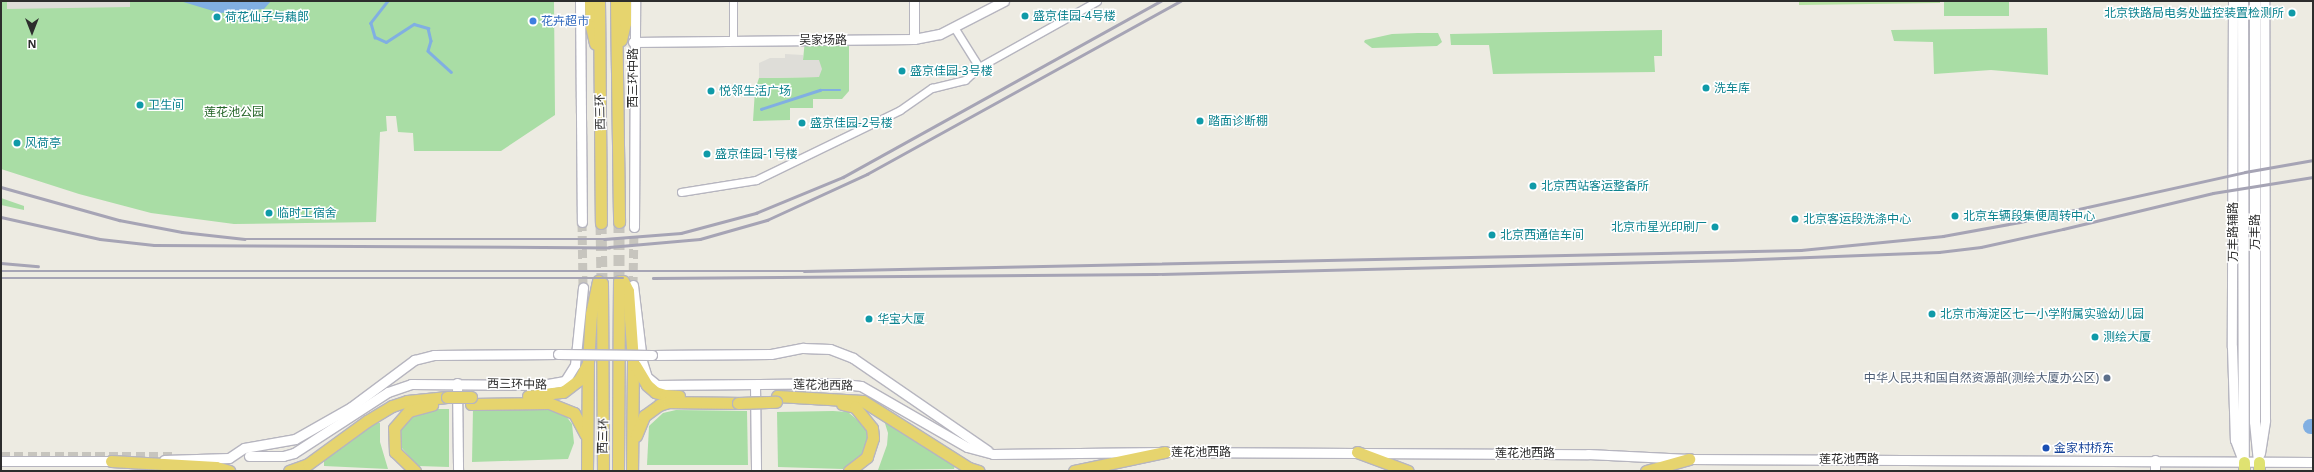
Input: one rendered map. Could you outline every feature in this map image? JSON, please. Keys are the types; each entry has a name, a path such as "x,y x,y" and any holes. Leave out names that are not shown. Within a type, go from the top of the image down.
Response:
{"highway":[{"path":"590,1 591,26 599,59"},
{"name":"西三环","path":"599,1 601,223"},
{"name":"西三环","path":"616,1 619,222"},
{"path":"616,58 625,23 625,1"},
{"name":"西三环","path":"588,363 591,314 600,281 603,471"},
{"path":"625,283 628,291 633,361 632,471"},
{"name":"西三环","path":"618,471 625,283"},
{"path":"633,361 639,376 647,385 665,395 739,400"},
{"path":"471,400 563,392 579,380 588,363"},
{"path":"587,471 588,363"},
{"path":"632,450 638,427 644,416 659,405 668,402 776,399 863,401 970,468 979,471"},
{"path":"776,399 836,403 855,407 864,415 872,428 873,438 867,457 849,471"},
{"path":"415,471 395,452 394,428 409,411 421,406 448,400"},
{"path":"289,471 308,464 367,421 392,406 407,401 471,400 549,403 559,405 574,413 587,438"},
{"path":"1074,471 1164,452"},
{"path":"1357,452 1408,471"},
{"path":"1646,471 1689,459"},
{"path":"111,461 216,467 229,471"}],"main road":[{"name":"万丰路","path":"2243,1 2244,466"},
{"name":"万丰路","path":"2254,1 2255,422 2259,467"}],"street":[{"path":"580,1 582,222"},
{"name":"西三环中路","path":"634,227 633,42 635,1"},
{"path":"733,1 733,41"},
{"path":"914,1 914,39"},
{"name":"吴家场路","path":"633,42 914,39 940,34 1004,1"},
{"path":"681,192 756,180 900,110 932,88 965,80 979,67 1097,1"},
{"name":"万丰路辅路","path":"2233,1 2232,347 2235,440 2244,466"},
{"path":"2259,467 2265,420 2264,1"},
{"path":"954,27 979,67"},
{"path":"625,283 642,361 647,377 657,385 755,385 756,471"},
{"name":"西三环中路","path":"457,383 542,385 565,382 575,365 583,287"},
{"path":"1,461 111,461 229,458 244,448 295,439 351,407 414,360 434,355 771,354 803,348 830,349 853,358 993,454"},
{"path":"249,456 283,456 294,453 388,392 411,384 457,383 458,471"},
{"name":"莲花池西路","path":"755,385 836,383 861,386 967,447 993,454 1357,452 1588,454 1689,459 2155,460 2259,467 2313,462"},
{"path":"351,407 353,416"},
{"path":"2155,460 2155,471"}],"green space":[{"name":"莲花池公园","path":"1,1 554,1 555,115 501,151 414,151 413,133 398,132 396,116 386,116 387,131 380,132 376,222 234,224 151,213 79,194 1,169"},
{"path":"1799,1 1940,1 1940,3 1799,5"},
{"path":"1944,1 2009,1 2009,16 1944,16"},
{"path":"2047,28 2048,75 1991,70 1934,74 1933,42 1894,41 1891,30"},
{"path":"1662,30 1662,56 1654,56 1655,72 1493,74 1489,45 1451,45 1450,34"},
{"path":"1438,33 1442,42 1437,46 1372,48 1364,42 1365,40 1392,34"},
{"path":"805,40 849,40 849,91 842,99 813,99 813,108 790,108 790,120 753,121 755,90 759,78 819,77 803,60"},
{"path":"1,198 24,206 24,210 1,205"},
{"path":"553,408 566,416 572,424 574,443 568,459 472,462 473,409"},
{"path":"432,409 449,409 449,467 418,466 400,446 398,435 401,425 412,413"},
{"path":"676,410 747,411 748,465 647,465 649,426 663,413"},
{"path":"777,412 848,412 861,423 868,433 868,443 863,453 843,469 778,467"},
{"path":"883,417 955,466 954,469 878,470 887,445 888,433"},
{"path":"375,422 380,423 380,442 388,469 324,466 324,459"}],"shaded area":[{"path":"7,1 130,1 130,7 7,9"},
{"path":"785,54 803,55 803,60 819,60 822,69 819,77 759,78 759,63 770,58 785,58"}],"water":[{"path":"180,1 271,1 264,9 220,13"}],"waterway":[{"path":"388,1 371,23 375,37 386,42 414,24 428,28 431,41 428,51 451,72"},
{"path":"761,109 820,90 840,90"}],"tunnel":[{"path":"582,222 583,287"},
{"path":"619,222 619,281"},
{"path":"601,223 602,281"},
{"path":"633,285 634,227"},
{"path":"1,456 174,456"}],"railway":[{"path":"1,187 119,220 182,232 245,239 604,239 681,233 756,213 843,177 1161,1"},
{"path":"1,217 100,239 154,245 609,247 700,239 767,220 867,174 1180,1"},
{"path":"1,271 804,271 1801,250 1943,236 2020,222 2245,172 2313,160"},
{"path":"653,278 1156,274 1732,260 1939,252 1981,247 2213,193 2313,177"},
{"path":"1,263 38,266"},
{"path":"1,278 623,278"}],"place":[{"name":"北京铁路局电务处监控装置检测所","path":"2292,13"},
{"name":"盛京佳园-4号楼","path":"1025,16"},
{"name":"荷花仙子与藕郎","path":"217,17"},
{"name":"花卉超市","path":"533,21"},
{"name":"盛京佳园-3号楼","path":"902,71"},
{"name":"洗车库","path":"1706,88"},
{"name":"悦邻生活广场","path":"711,91"},
{"name":"卫生间","path":"140,105"},
{"name":"踏面诊断棚","path":"1200,121"},
{"name":"盛京佳园-2号楼","path":"802,123"},
{"name":"风荷亭","path":"17,143"},
{"name":"盛京佳园-1号楼","path":"707,154"},
{"name":"北京西站客运整备所","path":"1533,186"},
{"name":"临时工宿舍","path":"269,213"},
{"name":"北京车辆段集便周转中心","path":"1955,216"},
{"name":"北京客运段洗涤中心","path":"1795,219"},
{"name":"北京市星光印刷厂","path":"1715,227"},
{"name":"北京西通信车间","path":"1492,235"},
{"name":"北京市海淀区七一小学附属实验幼儿园","path":"1932,314"},
{"name":"华宝大厦","path":"869,319"},
{"name":"测绘大厦","path":"2095,337"},
{"name":"中华人民共和国自然资源部(测绘大厦办公区)","path":"2107,378"},
{"name":"金家村桥东","path":"2046,448"}]}
